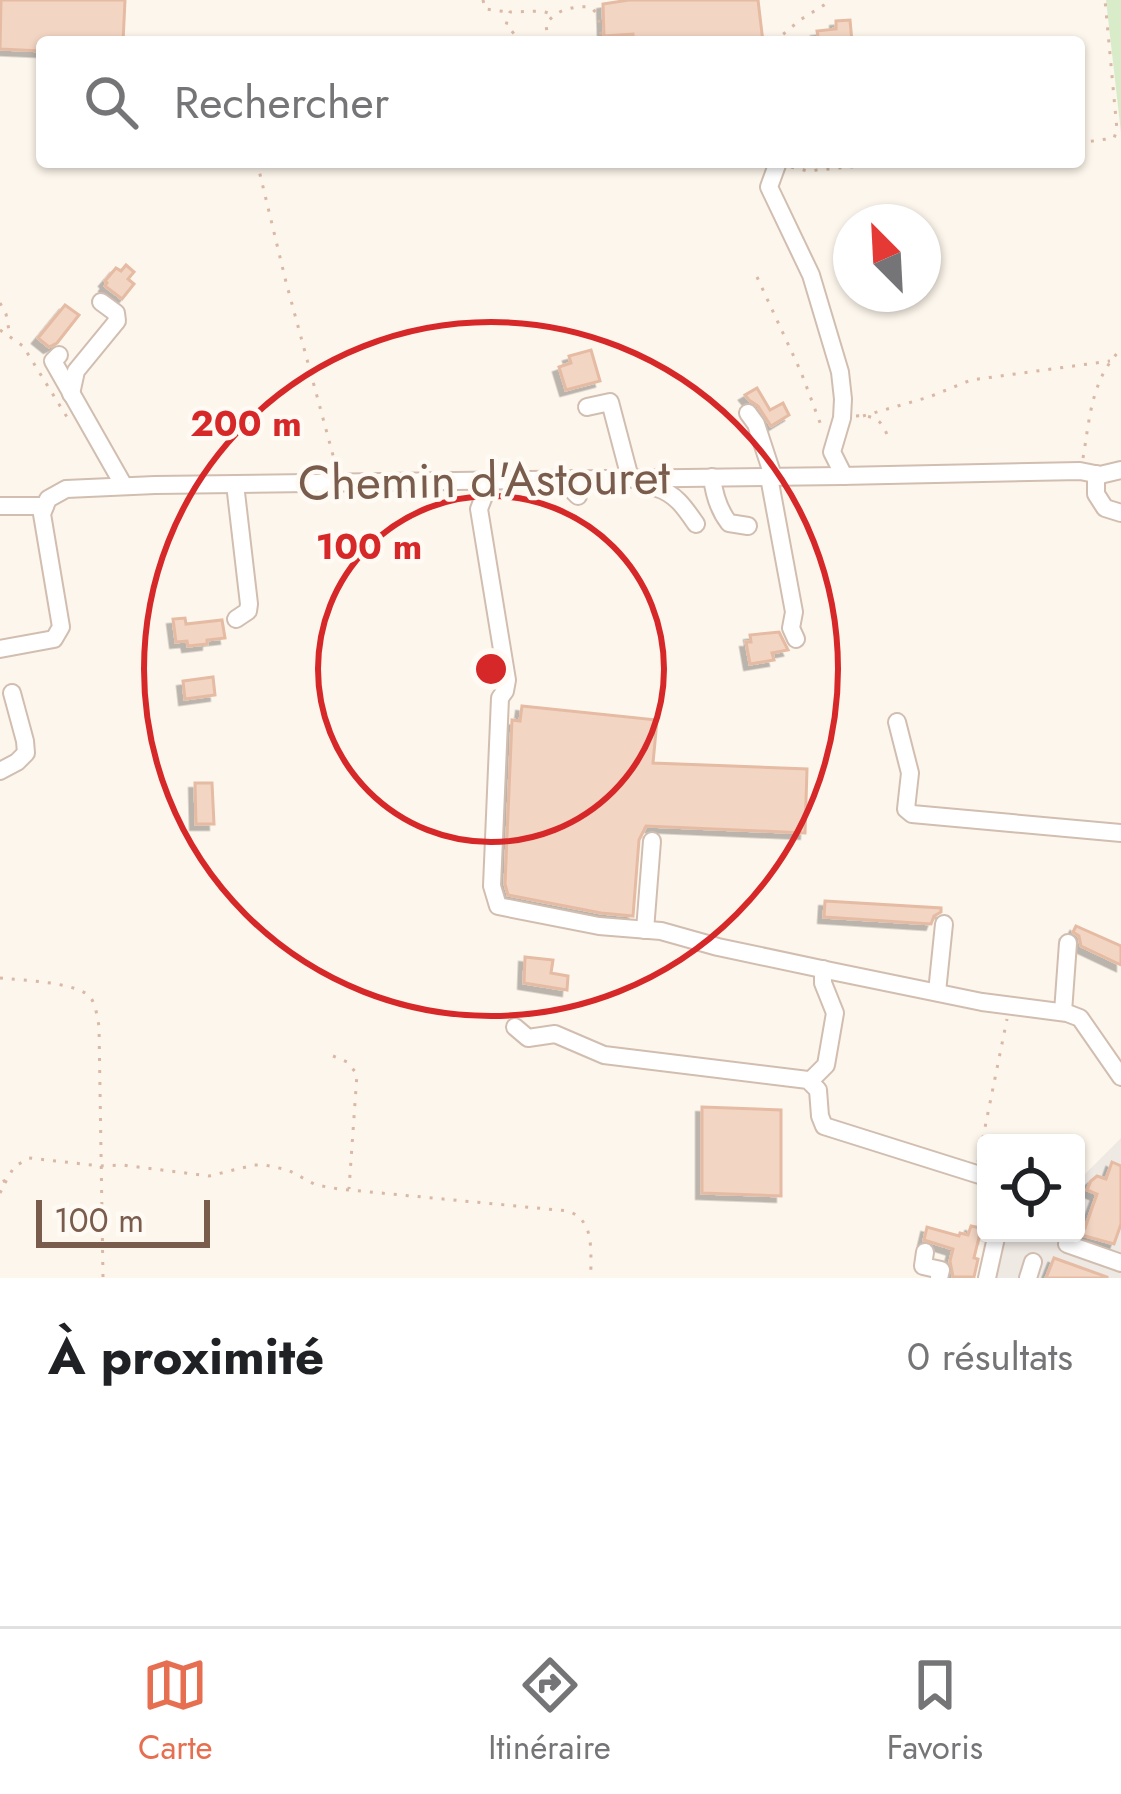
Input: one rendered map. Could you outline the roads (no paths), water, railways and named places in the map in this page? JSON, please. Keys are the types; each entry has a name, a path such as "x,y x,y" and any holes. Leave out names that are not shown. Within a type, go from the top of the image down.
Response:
{"street":[{"path":"776,168 769,187 811,274 843,386 842,418 832,452 844,476"},
{"path":"71,394 76,371 117,321 116,313 101,302"},
{"path":"59,355 53,361 124,486"},
{"path":"587,407 610,402 630,478"},
{"path":"748,413 756,424 771,477 796,639"},
{"path":"1105,469 1096,494 1105,508 1121,513"},
{"name":"Chemin d'Astouret","path":"0,506 45,506 66,489 124,486 484,481 575,488 630,478 1105,469"},
{"path":"712,477 723,514 730,523 748,526"},
{"path":"657,478 657,488 685,506 696,524"},
{"path":"484,481 479,508 498,678 507,680 500,698 496,768 493,886 497,906 599,926 661,931 937,992 1063,1012 1080,1018 1121,1077"},
{"path":"236,484 249,604 248,611 236,619"},
{"path":"0,649 54,639 62,627 42,514 45,506"},
{"path":"0,771 26,753 12,694"},
{"path":"897,722 910,772 906,809 912,814 1121,832"},
{"path":"645,930 652,841"},
{"path":"937,992 944,924"},
{"path":"1063,1012 1067,943"},
{"path":"810,1081 826,1065 835,1013 823,983 823,969"},
{"path":"514,1027 528,1038 555,1034 604,1055 810,1081 818,1090 824,1126 977,1173"},
{"path":"987,1278 995,1242"},
{"path":"1067,1244 1121,1263"},
{"path":"925,1252 923,1266 941,1270 939,1278"}]}
